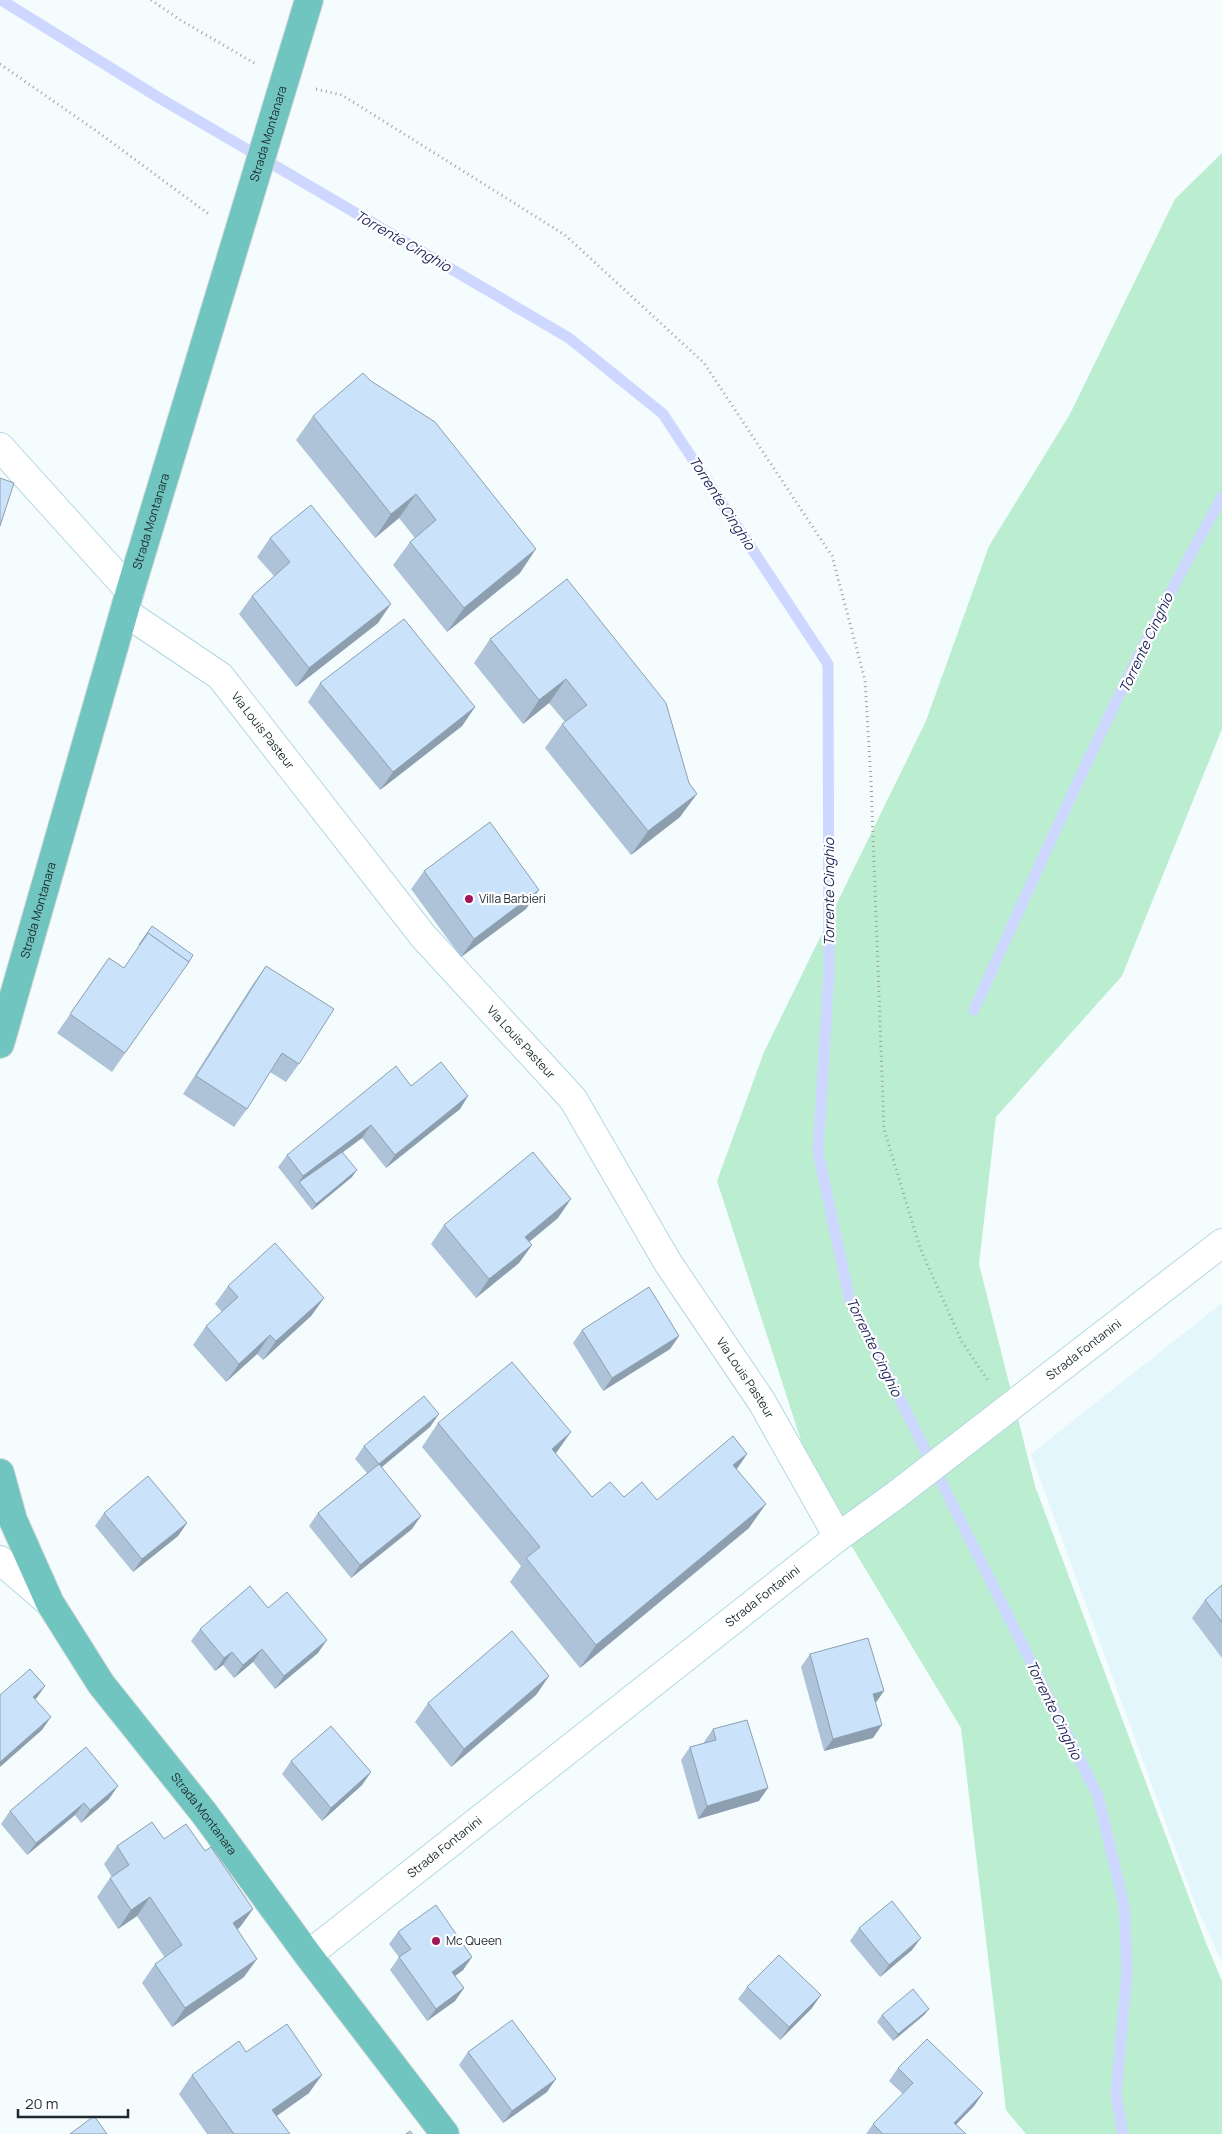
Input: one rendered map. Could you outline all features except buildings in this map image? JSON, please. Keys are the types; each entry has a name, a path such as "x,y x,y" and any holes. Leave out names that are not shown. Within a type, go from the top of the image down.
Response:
{"main road":[{"name":"Strada Montanara","path":"0,1044 127,602 309,0"},
{"name":"Strada Montanara","path":"0,1473 13,1520 50,1603 101,1684 204,1813 308,1955 446,2134"}],"street":[{"name":"Via Louis Pasteur","path":"0,446 127,602 220,676 423,936 572,1099 668,1263 762,1402 838,1537"},
{"name":"Strada Fontanini","path":"308,1955 838,1537 896,1495 1222,1243"},
{"path":"0,1560 50,1603"}],"path":[{"path":"150,0 285,82 342,95 565,235 704,363 832,556 864,680 871,781 884,1128 920,1248 962,1342 994,1389"},
{"path":"0,64 95,130 238,236"}],"shaded area":[{"path":"1222,1303 1222,1963 1195,1903 1031,1454"}],"green space":[{"path":"1222,153 1222,729 1122,976 996,1117 979,1264 1035,1486 1206,1943 1222,1981 1222,2134 1026,2134 1006,2110 961,1728 816,1487 717,1181 764,1052 926,721 989,546 1070,414 1175,199"}],"waterway":[{"name":"Torrente Cinghio","path":"1,0 161,99 569,338 663,414 828,664 829,972 818,1152 849,1297 1098,1796 1124,1905 1127,1971 1116,2095 1123,2134"},
{"name":"Torrente Cinghio","path":"974,1010 1092,751 1155,623 1222,497"}],"place":[{"name":"Villa Barbieri","path":"469,899"},
{"name":"Mc Queen","path":"436,1941"}]}
